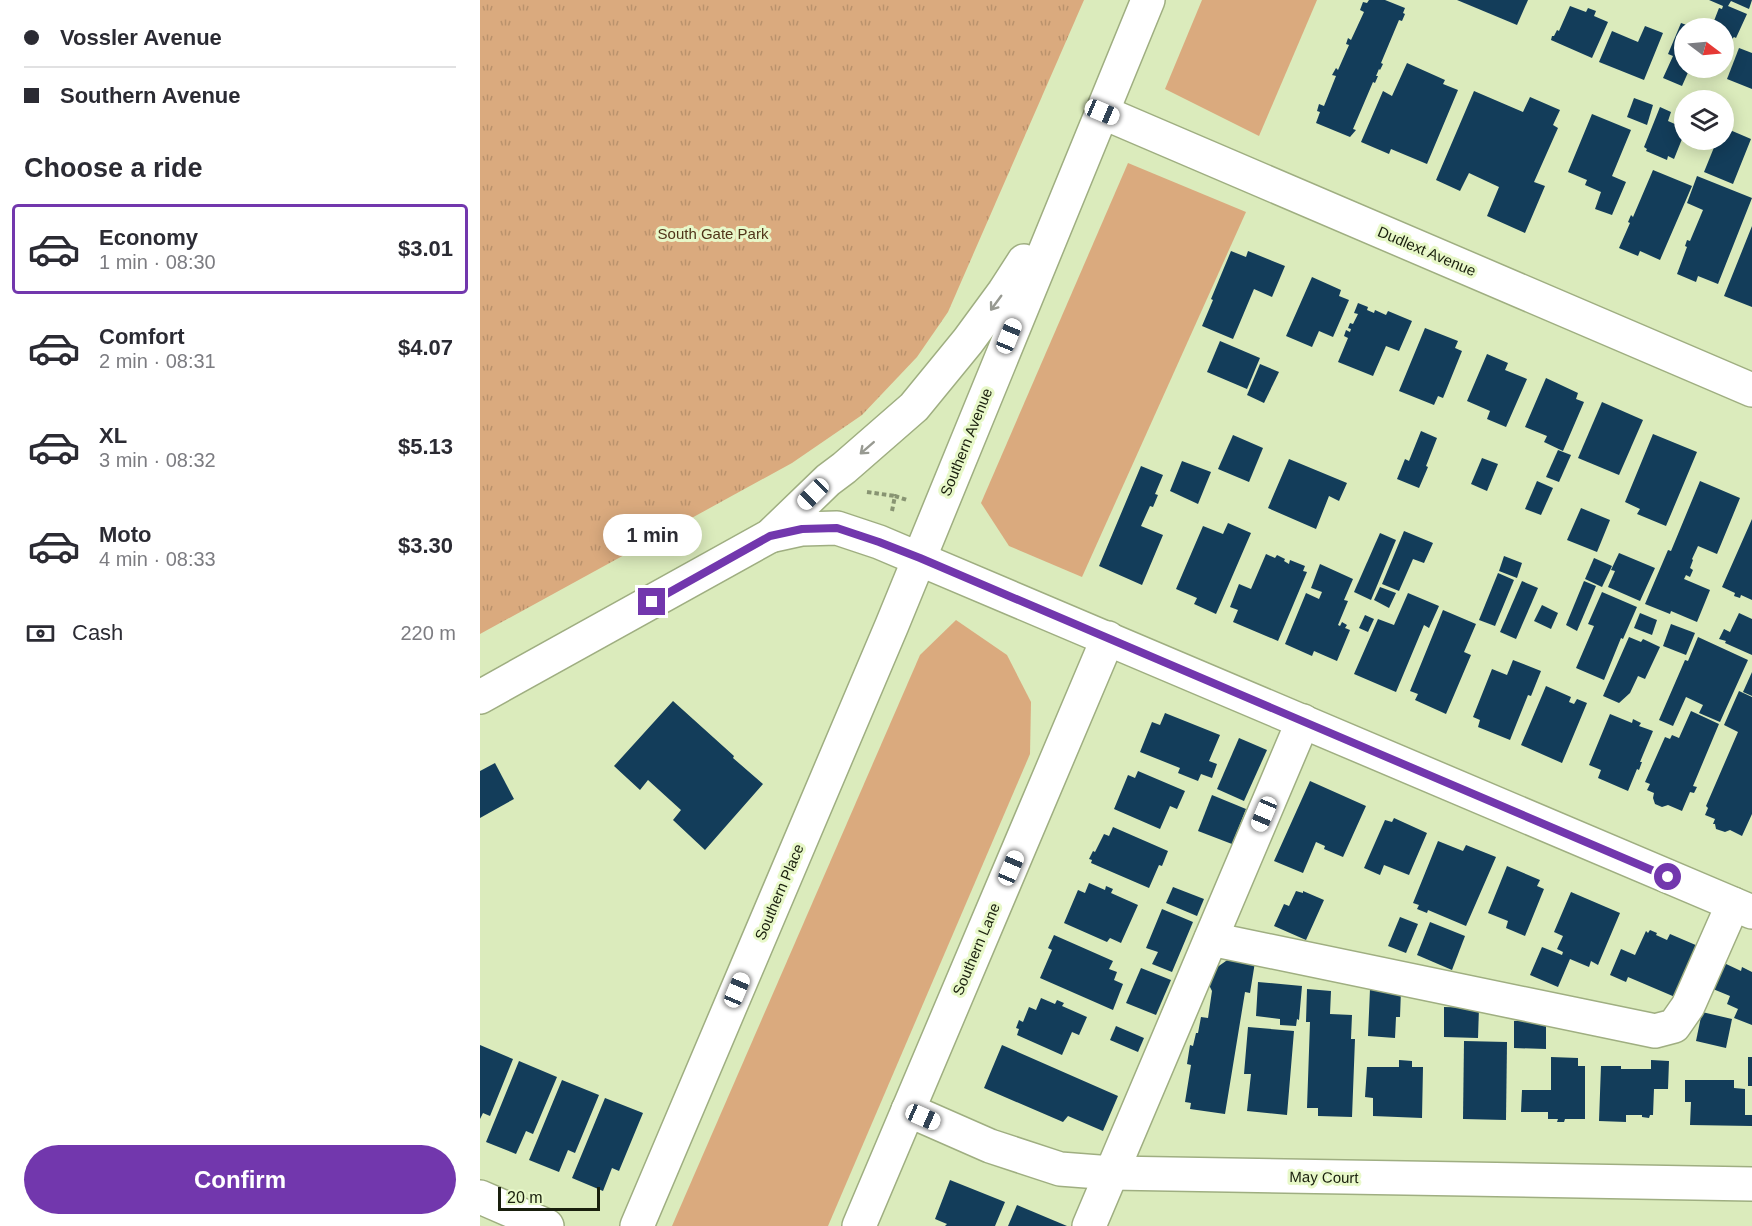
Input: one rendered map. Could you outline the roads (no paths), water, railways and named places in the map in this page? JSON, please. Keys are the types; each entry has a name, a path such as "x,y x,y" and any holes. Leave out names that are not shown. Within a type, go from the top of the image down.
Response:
{"street":[{"name":"Southern Avenue","path":"770,536 802,529 837,528 920,558 1148,0"},
{"name":"Dudlext Avenue","path":"1102,112 1752,390"},
{"name":"Southern Avenue","path":"480,697 770,536 828,480 914,407 968,341 1004,292 1072,183"},
{"path":"920,558 1742,908 1688,1006 1674,1026 1655,1031 1211,939"},
{"name":"Southern Place","path":"637,1226 920,558"},
{"name":"Southern Lane","path":"859,1226 1108,638"},
{"path":"1089,1226 1303,722"},
{"name":"May Court","path":"908,1110 990,1146 1060,1169 1112,1173 1752,1184"},
{"path":"480,1197 547,1226"}],"park label":[{"name":"South Gate Park","path":"713,233"}]}
